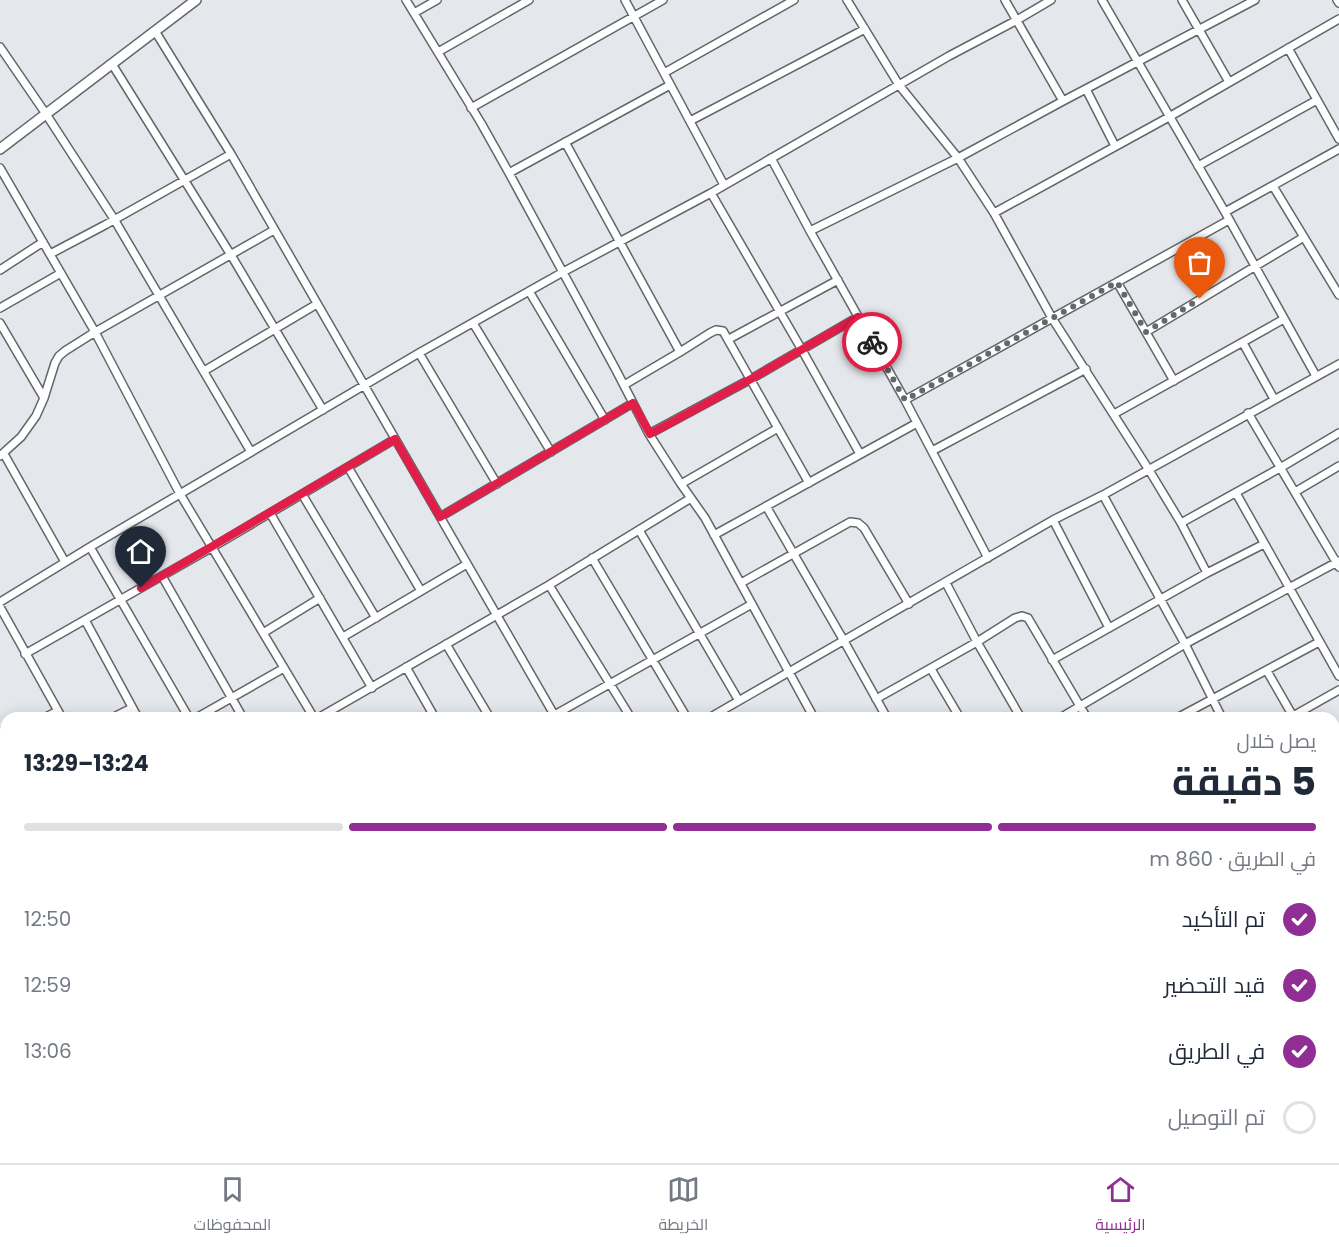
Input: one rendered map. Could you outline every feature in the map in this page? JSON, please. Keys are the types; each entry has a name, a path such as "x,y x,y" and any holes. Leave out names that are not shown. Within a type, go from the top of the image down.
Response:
{"main road":[{"path":"0,149 196,0"}],"street":[{"path":"406,0 509,173 650,434 705,518 811,712"},
{"path":"414,13 437,0"},
{"path":"438,52 529,0"},
{"path":"625,0 724,185"},
{"path":"471,108 663,0"},
{"path":"664,74 794,0"},
{"path":"848,0 899,85 958,158 994,213 1052,318 1149,470 1181,523 1207,573"},
{"path":"1005,0 1063,101"},
{"path":"0,602 419,353 563,272 711,193 1051,0"},
{"path":"1102,0 1225,212 1316,376"},
{"path":"1182,0 1229,82"},
{"path":"810,231 958,158 1252,1"},
{"path":"994,213 1169,117 1339,19"},
{"path":"690,121 865,29"},
{"path":"155,31 231,154 550,712"},
{"path":"0,47 114,219 251,452"},
{"path":"1288,48 1339,139"},
{"path":"112,64 231,255 322,410"},
{"path":"509,173 670,85"},
{"path":"1086,89 1115,147"},
{"path":"1198,166 1317,100"},
{"path":"565,142 680,352"},
{"path":"1225,212 1339,149"},
{"path":"50,254 231,154"},
{"path":"771,158 905,400 988,558"},
{"path":"0,168 95,332 180,494 312,712"},
{"path":"1273,186 1337,285 1339,295"},
{"path":"711,193 860,454"},
{"path":"905,400 1229,220"},
{"path":"65,562 2,455 21,437 36,416 59,356 95,332 274,230"},
{"path":"1146,332 1304,237"},
{"path":"0,270 43,243"},
{"path":"0,308 61,273"},
{"path":"729,339 837,280"},
{"path":"1117,282 1174,381"},
{"path":"530,291 605,420"},
{"path":"204,371 317,304"},
{"path":"650,434 858,317"},
{"path":"1114,414 1284,319"},
{"path":"0,323 44,398"},
{"path":"473,323 551,452"},
{"path":"624,385 716,330 723,331 809,483"},
{"path":"1243,343 1274,399"},
{"path":"419,353 497,484"},
{"path":"720,712 1053,520 1149,470 1339,364"},
{"path":"932,451 1086,369"},
{"path":"440,517 633,403"},
{"path":"1070,712 1185,644 1338,563 1248,413"},
{"path":"714,535 917,423"},
{"path":"681,484 778,428"},
{"path":"1181,523 1339,433"},
{"path":"26,654 395,439"},
{"path":"1295,492 1339,466"},
{"path":"348,467 421,591"},
{"path":"1236,493 1339,676"},
{"path":"302,494 376,618"},
{"path":"1103,495 1185,644 1219,712"},
{"path":"327,712 549,585 691,498"},
{"path":"766,506 884,712"},
{"path":"270,513 372,688"},
{"path":"1053,520 1109,628"},
{"path":"741,583 850,522 858,523 864,528 909,604"},
{"path":"639,530 739,701"},
{"path":"1052,660 1207,573 1264,544"},
{"path":"90,547 186,712"},
{"path":"592,558 683,712"},
{"path":"343,637 467,564"},
{"path":"162,576 239,712"},
{"path":"946,583 1018,712"},
{"path":"549,585 627,712"},
{"path":"263,633 320,598"},
{"path":"563,712 752,604"},
{"path":"0,607 58,711"},
{"path":"876,699 1022,616 1028,618 1084,712"},
{"path":"85,620 134,712"},
{"path":"1188,712 1319,642"},
{"path":"446,644 486,712"},
{"path":"206,712 284,668"},
{"path":"406,668 432,712"},
{"path":"931,669 953,712"},
{"path":"1267,671 1291,712"},
{"path":"1302,712 1339,690"},
{"path":"124,712 132,708"}],"way so far":[{"path":"872,342 905,400 1117,282 1146,332 1200,299"}],"route":[{"path":"141,588 395,439 440,517 633,403 650,434 858,317 872,342"}]}
